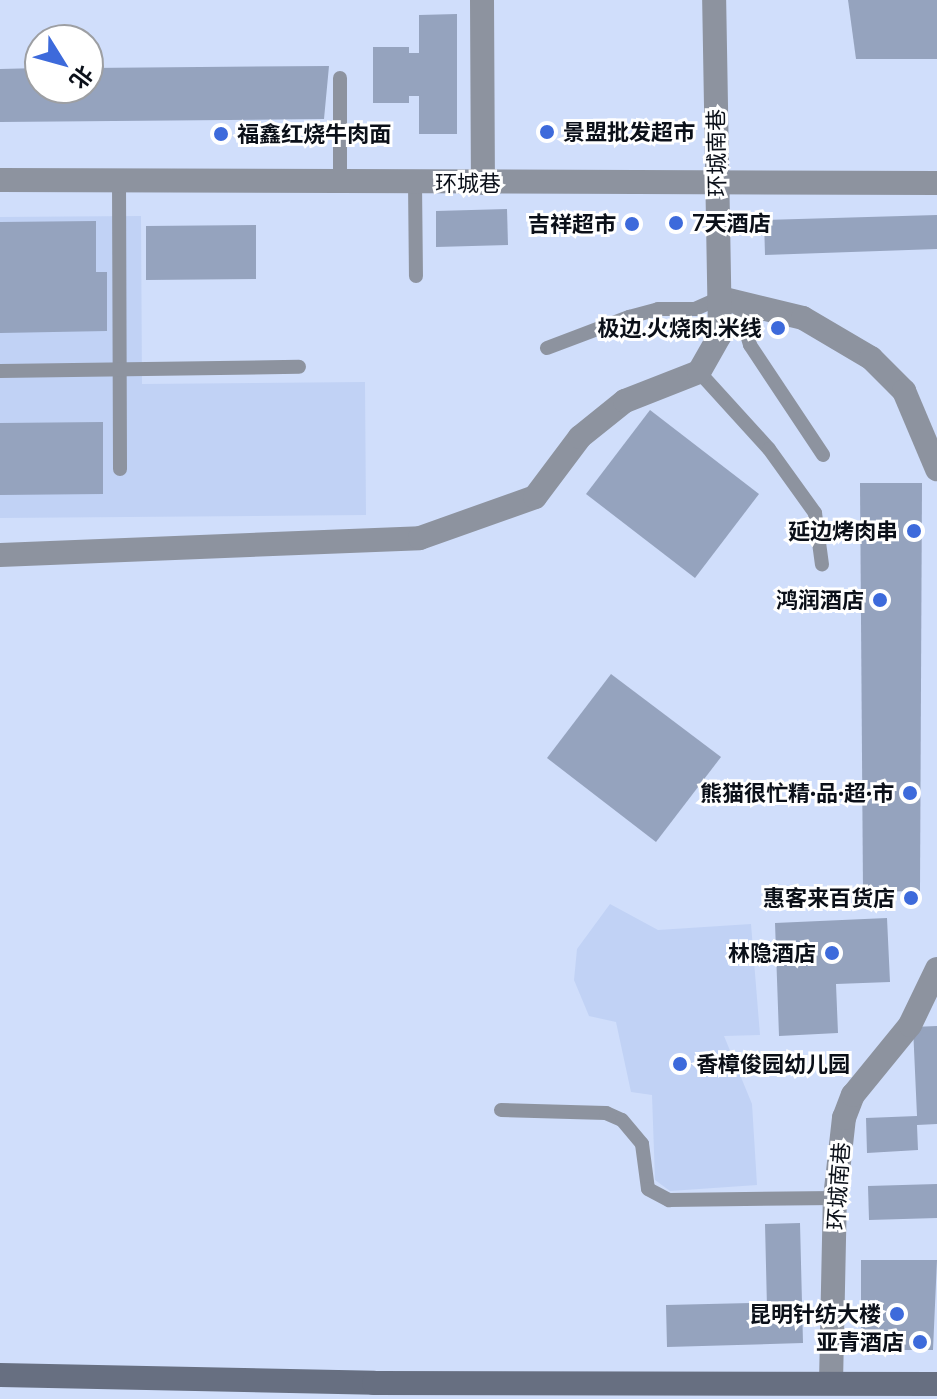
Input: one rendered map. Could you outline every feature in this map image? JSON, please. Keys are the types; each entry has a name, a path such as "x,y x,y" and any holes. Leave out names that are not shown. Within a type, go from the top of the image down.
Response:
{"main road":[{"path":"0,1375 374,1383 937,1384"}],"street":[{"path":"482,0 483,183"},
{"name":"环城南巷","path":"699,372 714,353 728,299 716,181 714,0"},
{"name":"环城巷","path":"0,180 937,183"},
{"path":"728,299 803,318 871,358 904,391 937,469"},
{"path":"0,555 420,538 535,497 580,437 625,401 699,372"},
{"name":"环城南巷","path":"831,1383 838,1144 853,1095 930,1004 937,969"}],"lane":[{"path":"340,78 340,182"},
{"path":"119,180 120,469"},
{"path":"415,183 416,276"},
{"path":"547,348 658,309 695,309 728,299 750,345 823,455"},
{"path":"0,371 299,367"},
{"path":"699,372 769,449 815,513 822,565"},
{"path":"501,1110 606,1113 622,1120 642,1144 648,1189 669,1200 835,1198"}],"shaded area":[{"path":"141,216 142,384 365,382 366,515 0,518 0,217"},
{"name":"香樟俊园幼儿园","path":"610,904 658,930 751,924 760,1035 724,1036 752,1104 757,1185 670,1191 655,1180 652,1095 631,1092 616,1022 589,1016 574,980 577,949"}],"building":[{"path":"848,0 937,0 937,59 856,59"},
{"path":"457,14 457,134 419,134 419,96 409,96 409,103 373,103 373,47 409,47 409,53 419,53 419,15"},
{"path":"329,66 324,119 0,122 0,69 24,68 24,104 104,104 104,68"},
{"path":"507,209 508,245 436,247 436,211"},
{"path":"937,215 937,249 765,255 764,220"},
{"path":"96,221 96,272 107,272 107,331 0,333 0,222"},
{"path":"256,225 256,279 146,280 146,226"},
{"path":"650,410 759,494 695,578 586,494"},
{"path":"103,422 103,494 0,495 0,423"},
{"path":"860,483 922,483 920,891 863,892"},
{"path":"611,674 721,757 656,842 547,758"},
{"name":"林隐酒店","path":"887,918 890,982 836,984 838,1033 779,1036 775,923"},
{"path":"937,1026 937,1124 917,1125 918,1150 867,1153 866,1118 917,1116 913,1027"},
{"path":"937,1184 937,1218 869,1220 868,1186"},
{"path":"800,1223 803,1343 667,1347 666,1305 751,1303 751,1308 767,1308 765,1224"},
{"name":"昆明针纺大楼","path":"861,1260 937,1260 933,1350 878,1350 878,1344 861,1344"}],"place":[{"name":"景盟批发超市","path":"547,132"},
{"name":"福鑫红烧牛肉面","path":"221,134"},
{"name":"7天酒店","path":"676,223"},
{"name":"吉祥超市","path":"632,224"},
{"name":"极边.火烧肉.米线","path":"778,328"},
{"name":"延边烤肉串","path":"914,531"},
{"name":"鸿润酒店","path":"880,600"},
{"name":"熊猫很忙精·品·超·市","path":"910,793"},
{"name":"惠客来百货店","path":"911,898"},
{"name":"林隐酒店","path":"832,953"},
{"name":"香樟俊园幼儿园","path":"680,1064"},
{"name":"昆明针纺大楼","path":"897,1314"},
{"name":"亚青酒店","path":"920,1342"}]}
